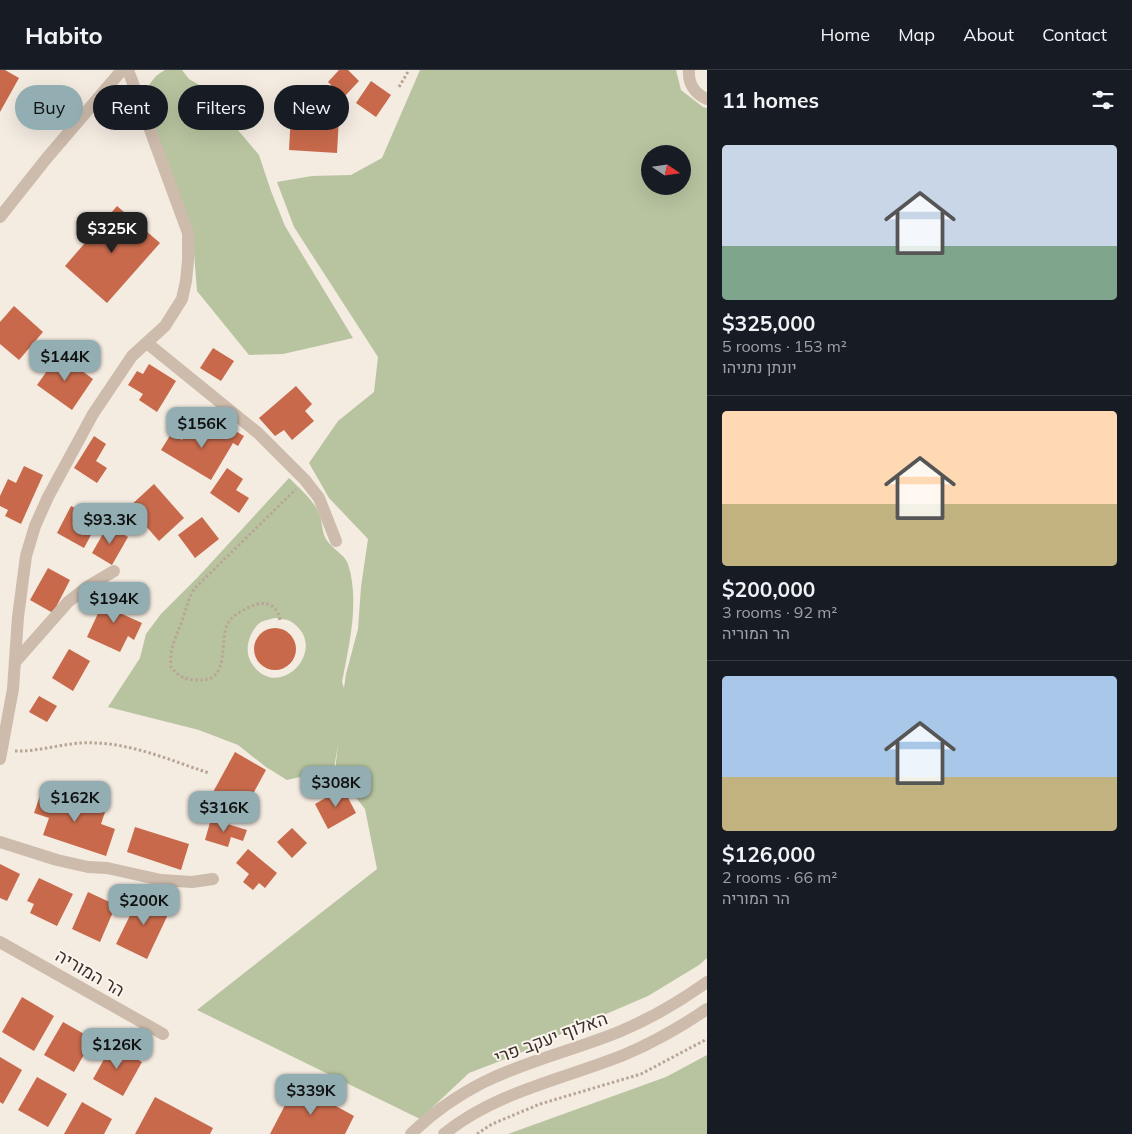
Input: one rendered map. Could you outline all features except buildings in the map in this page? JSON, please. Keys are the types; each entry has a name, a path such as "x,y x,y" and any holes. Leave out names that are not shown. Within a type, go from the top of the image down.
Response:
{"street":[{"path":"0,217 46,158 122,70"},
{"path":"1,755 13,690 18,617 26,556 35,526 48,497 93,414 132,356 165,326 182,299 188,261 188,233 128,70"},
{"path":"689,71 692,86 697,94 707,99"},
{"path":"147,343 258,433 306,480 319,498 336,541"},
{"path":"16,661 68,602 87,587 114,571"},
{"path":"0,842 57,860 88,867 107,868 161,880 192,882 213,879"},
{"name":"הר המוריה","path":"0,942 163,1034"},
{"name":"האלוף יעקב פרי","path":"411,1134 432,1116 481,1084 506,1073 622,1031 707,982"},
{"path":"444,1134 469,1117 511,1095 627,1053 707,1010"}],"path":[{"path":"399,87 408,70"},
{"path":"280,620 278,612 272,605 265,603 254,604 231,619 226,625 220,665 217,673 209,679 200,681 188,680 177,674 171,667 172,646 188,598 194,589 306,480"},
{"path":"1,755 93,742 136,750 209,773"},
{"path":"477,1134 492,1124 540,1104 641,1074 707,1039"}],"green space":[{"path":"165,70 182,70 189,79 199,85 178,85 178,130 238,130 259,155 285,226 353,338 283,354 249,355 197,291 194,253 153,130 168,130 168,85 149,85"},
{"path":"420,70 676,70 681,90 707,108 707,958 699,965 648,996 516,1055 469,1073 420,1119 197,1010 377,869 365,809 335,771 338,744 334,769 287,780 266,767 238,745 199,730 108,707 140,658 146,634 161,614 198,577 289,478 315,505 326,539 348,564 353,593 353,608 342,682 344,688 358,629 361,587 368,539 329,498 309,463 338,421 374,392 378,357 294,227 277,182 312,176 351,175 382,158","holes":["275,618 285,619 302,632 306,644 304,656 297,667 287,675 276,678 263,675 249,659 248,647 251,636 261,622"]},
{"path":"707,1055 707,1134 508,1134 666,1077"}]}
